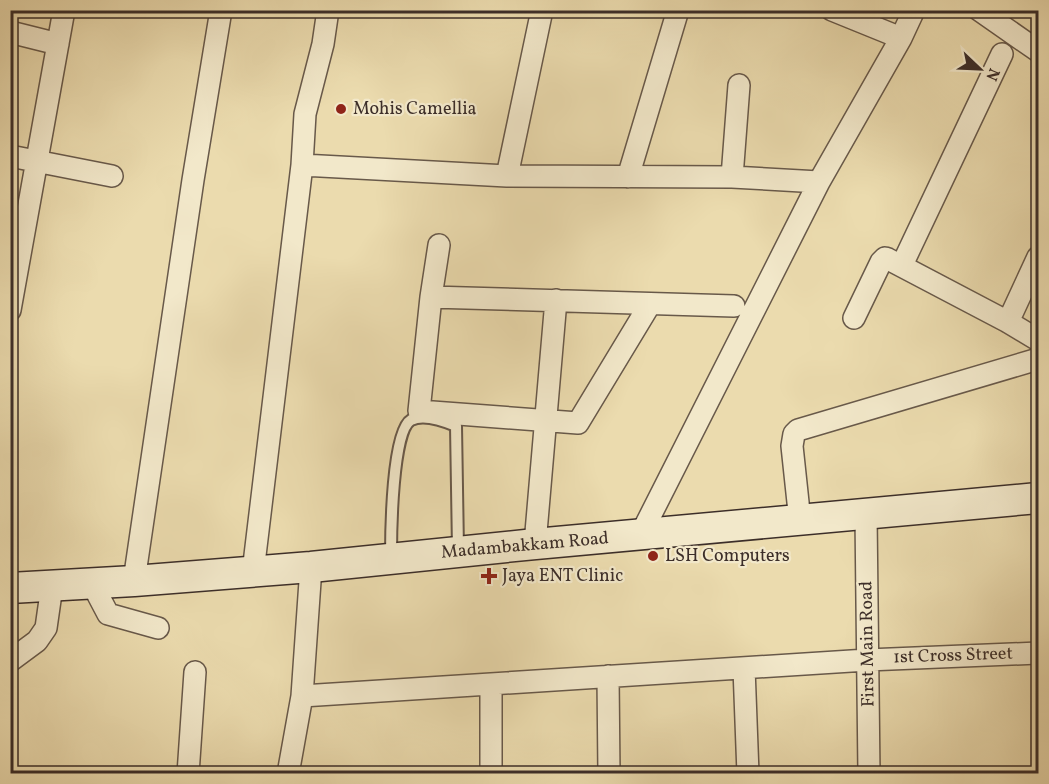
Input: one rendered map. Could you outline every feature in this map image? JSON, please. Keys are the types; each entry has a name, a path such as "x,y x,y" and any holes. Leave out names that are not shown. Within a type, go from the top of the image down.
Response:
{"street":[{"path":"10,310 64,10"},
{"path":"134,581 191,192 221,10"},
{"path":"253,572 302,165 305,114 323,44 328,10"},
{"path":"507,176 542,10"},
{"path":"628,177 678,10"},
{"path":"832,10 901,38"},
{"path":"640,536 819,182 901,38 914,10"},
{"path":"979,10 1038,51"},
{"path":"10,32 58,44"},
{"path":"902,265 1002,54"},
{"path":"732,177 739,85"},
{"path":"10,156 112,176"},
{"path":"302,165 507,176 732,177 819,182"},
{"path":"439,245 419,411 578,423 650,304"},
{"path":"1008,322 1038,257"},
{"path":"854,318 881,261 885,258 902,265 1038,340"},
{"path":"431,297 734,306"},
{"path":"535,544 556,300"},
{"path":"800,521 792,446 794,434 798,430 1038,359"},
{"name":"Madambakkam Road","path":"10,588 97,584 311,567 1038,498"},
{"name":"First Main Road","path":"866,514 869,774"},
{"path":"288,774 302,696 311,567"},
{"path":"97,584 98,595 108,614 158,628"},
{"path":"10,661 37,641 46,628 52,586"},
{"name":"1st Cross Street","path":"302,696 867,660 1038,653"},
{"path":"744,668 748,774"},
{"path":"188,774 195,672"},
{"path":"608,676 609,774"},
{"path":"491,684 491,774"}],"lane":[{"path":"391,559 392,495 402,433 409,421 419,418 456,426 458,552"}],"place":[{"name":"Mohis Camellia","path":"341,109"},
{"name":"LSH Computers","path":"653,556"},
{"name":"Jaya ENT Clinic","path":"489,576"}]}
